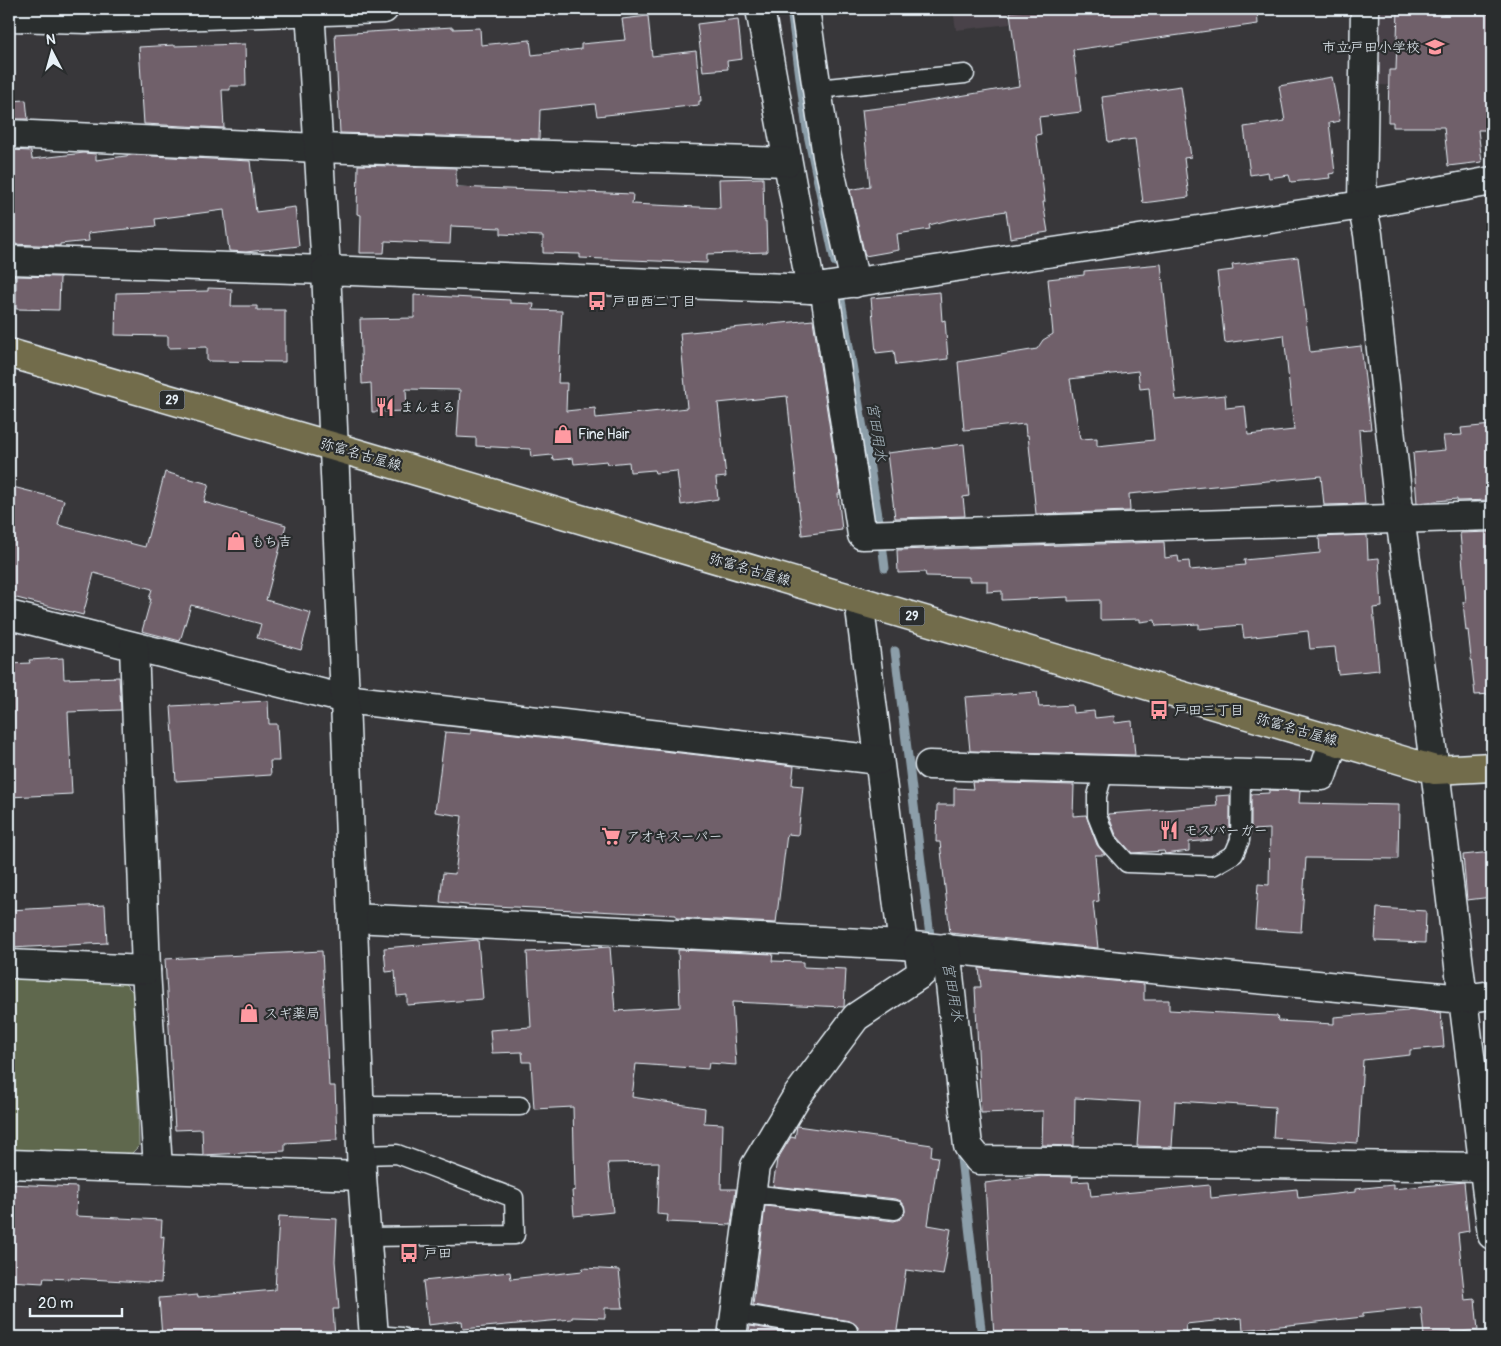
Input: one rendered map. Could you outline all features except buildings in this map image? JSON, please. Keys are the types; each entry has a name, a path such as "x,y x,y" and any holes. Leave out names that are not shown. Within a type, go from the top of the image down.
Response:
{"main road":[{"name":"弥富名古屋線","path":"9,353 335,446 1435,770 1492,767"}],"street":[{"path":"9,17 384,9"},
{"path":"760,9 787,162 817,288 862,534 1492,516"},
{"path":"805,9 827,156 855,283"},
{"path":"1365,9 1362,206 1368,234 1400,518 1435,770 1463,998 1488,1167 1492,1235"},
{"path":"310,10 335,446 362,1166 374,1336"},
{"path":"9,134 318,148 787,162"},
{"path":"9,260 817,288 1362,206 1492,181"},
{"path":"860,600 879,760 926,947 968,1146 979,1160 1488,1167"},
{"path":"9,615 345,699 879,760"},
{"path":"134,647 146,970 158,1169"},
{"path":"929,765 1322,776 1334,740"},
{"path":"353,918 926,947 1463,998 1492,995"},
{"path":"734,1325 755,1166 797,1096 856,1017 922,974 926,947"},
{"path":"9,964 146,970"},
{"path":"9,1164 158,1169 362,1166"}],"lane":[{"path":"817,89 964,74"},
{"path":"1104,770 1097,796 1097,816 1107,841 1127,863 1213,866 1234,854 1240,840 1240,774"},
{"path":"360,1105 520,1106"},
{"path":"362,1166 397,1154 514,1198 515,1235 367,1237"},
{"path":"752,1194 896,1210"},
{"path":"734,1325 848,1331"},
{"path":"374,1336 402,1337"}],"shaded area":[{"path":"953,9 1008,9 1010,24 956,30"},
{"name":"市立戸田小学校","path":"1377,9 1492,9 1492,88 1377,85"}],"green space":[{"path":"9,977 124,983 135,994 139,1146 130,1155 9,1151"}],"waterway":[{"name":"宮田用水","path":"791,9 807,130 835,262"},
{"name":"宮田用水","path":"841,300 880,527 885,568"},
{"name":"宮田用水","path":"895,651 931,944"},
{"name":"宮田用水","path":"960,1150 982,1337"}],"place":[{"name":"市立戸田小学校","path":"1435,47"},
{"name":"戸田西二丁目","path":"597,301"},
{"name":"まんまる","path":"385,407"},
{"name":"Fine Hair","path":"563,434"},
{"name":"もち吉","path":"236,541"},
{"name":"戸田三丁目","path":"1159,710"},
{"name":"モスバーガー","path":"1169,830"},
{"name":"アオキスーパー","path":"611,836"},
{"name":"スギ薬局","path":"249,1013"},
{"name":"戸田","path":"409,1253"}]}
